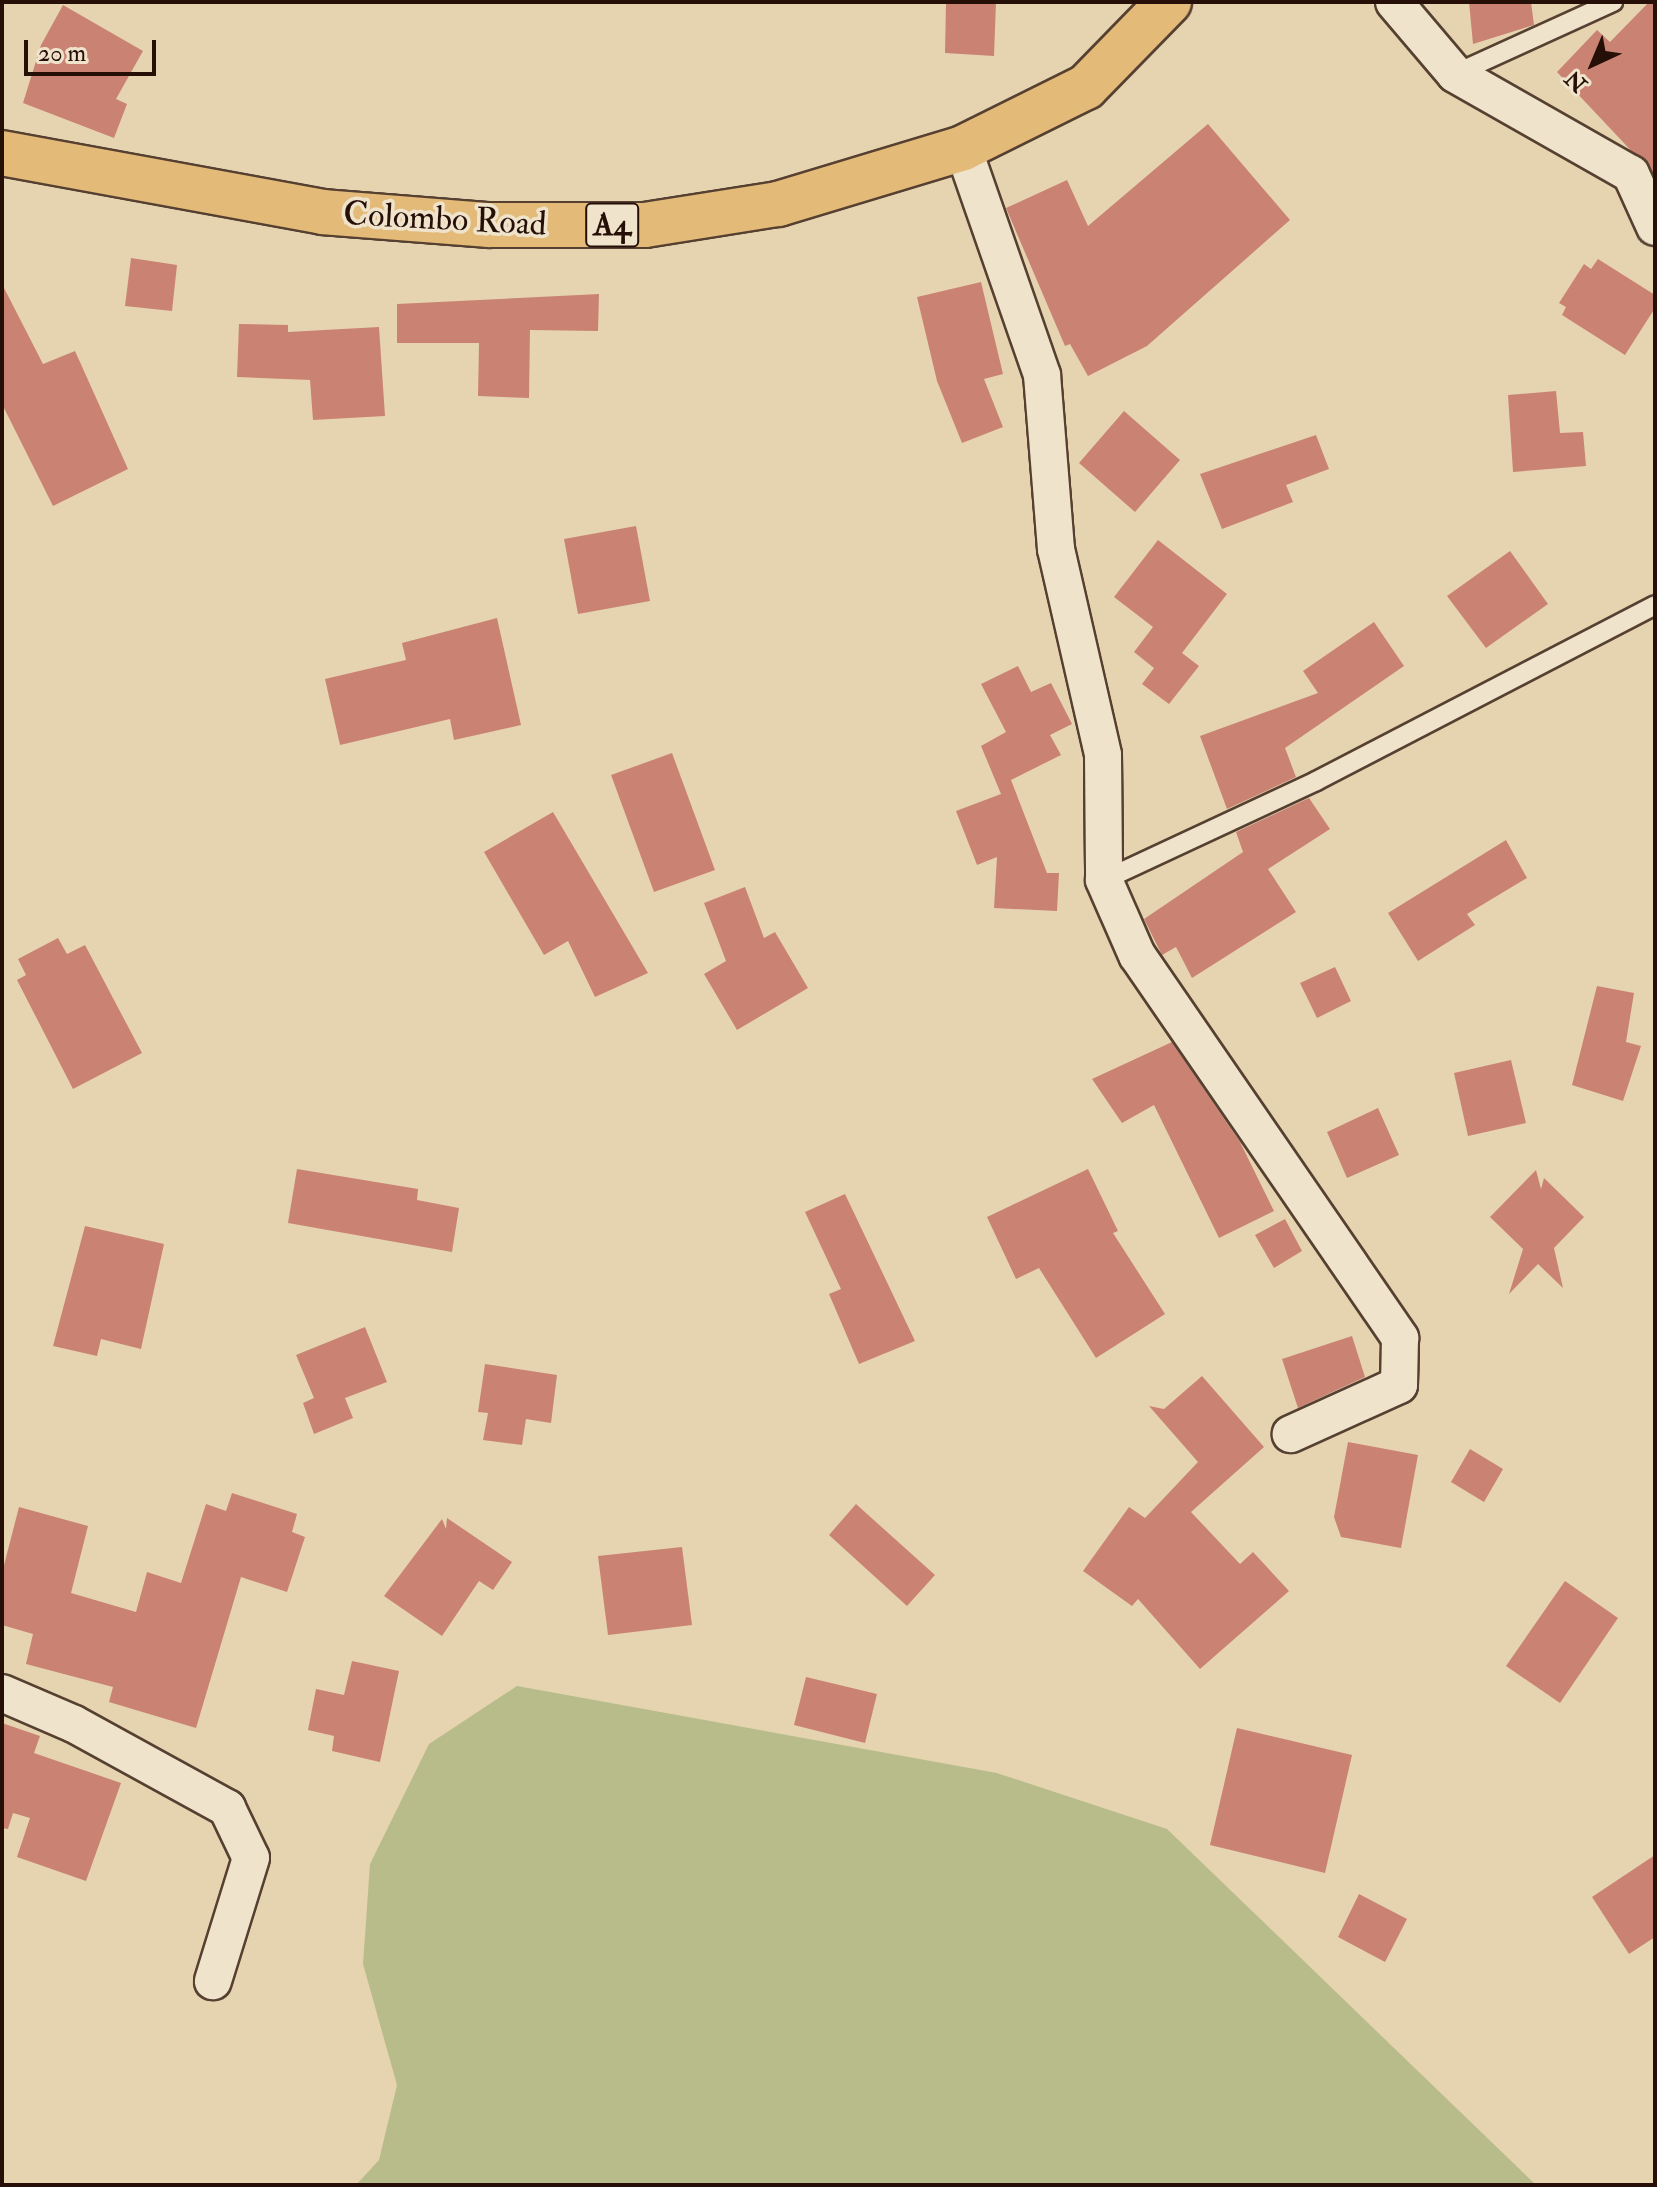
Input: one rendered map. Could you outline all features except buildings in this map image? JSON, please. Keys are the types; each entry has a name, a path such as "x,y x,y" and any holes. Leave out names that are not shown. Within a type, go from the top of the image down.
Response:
{"highway":[{"name":"Colombo Road","path":"2,153 322,212 489,225 645,225 778,204 963,148 1086,87 1169,2"}],"street":[{"path":"1394,2 1455,74 1631,174 1655,227"},
{"path":"963,148 1042,375 1056,549 1103,755 1104,880 1137,955 1400,1338 1399,1385 1291,1434"},
{"path":"2,1693 74,1724 227,1808 251,1858 213,1981"}],"lane":[{"path":"1455,74 1613,2"},
{"path":"1104,880 1316,781 1655,605"}],"green space":[{"path":"517,1686 997,1773 1167,1829 1536,2185 356,2185 379,2160 397,2085 363,1964 370,1864 429,1744"}]}
